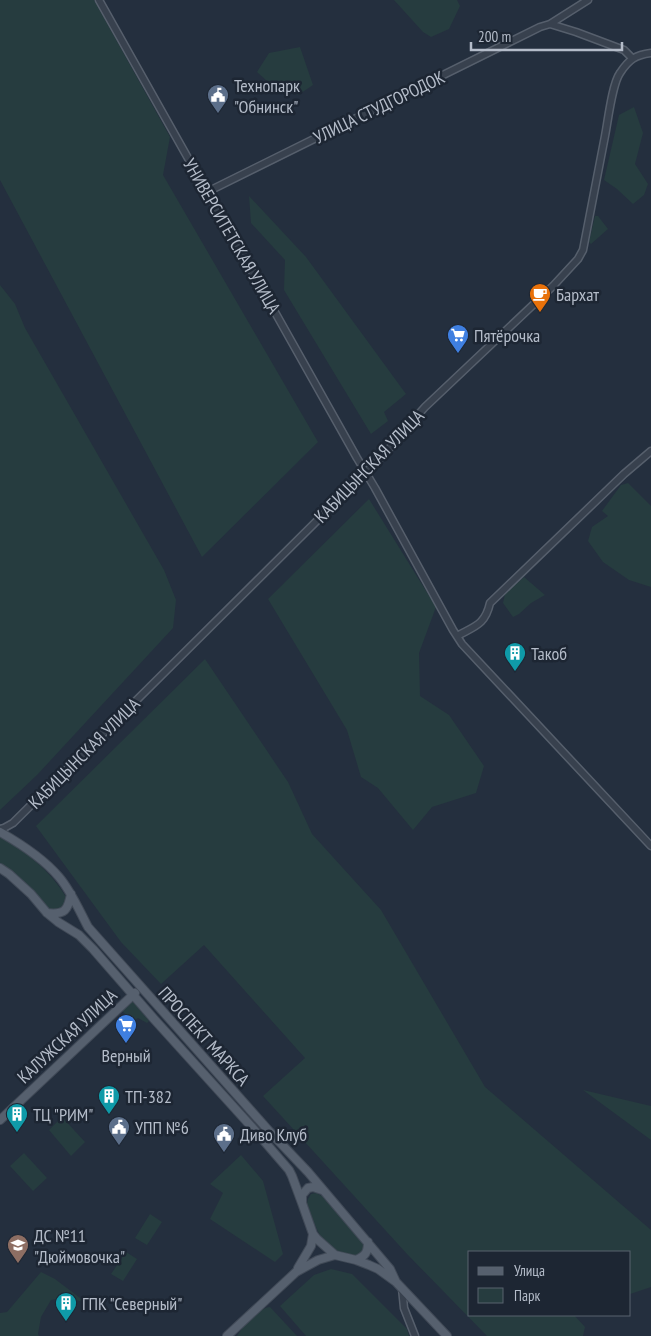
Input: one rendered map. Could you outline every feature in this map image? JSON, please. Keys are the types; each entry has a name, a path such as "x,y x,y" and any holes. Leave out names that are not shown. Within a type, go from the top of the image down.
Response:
{"main road":[{"name":"ПРОСПЕКТ МАРКСА","path":"0,830 30,851 58,876 71,894 88,927 324,1191 390,1269 399,1285"},
{"name":"ПРОСПЕКТ МАРКСА","path":"0,868 31,894 47,913 86,942 258,1134 288,1170 313,1234"},
{"path":"47,913 56,914 62,912 69,904 71,894"},
{"name":"КАЛУЖСКАЯ УЛИЦА","path":"0,1120 141,987"},
{"path":"302,1204 302,1195 308,1188 313,1187 324,1191"},
{"path":"313,1234 316,1239 335,1255 356,1260 378,1270 399,1285 447,1336"},
{"path":"296,1272 311,1246 313,1234"},
{"path":"356,1260 367,1252 368,1242"},
{"path":"227,1336 296,1272 318,1260 335,1255"}],"street":[{"name":"УНИВЕРСИТЕТСКАЯ УЛИЦА","path":"99,0 202,183 209,191 217,209 462,644 651,846"},
{"name":"УЛИЦА СТУДГОРОДОК","path":"209,191 540,27 550,24 588,0"},
{"path":"550,24 624,50 632,58 649,53"},
{"name":"КАБИЦЫНСКАЯ УЛИЦА","path":"13,823 388,451 407,426 425,407 553,286 578,259 583,250 614,92 619,74 632,58"},
{"path":"457,636 483,621 488,613 490,604 624,474 651,451"},
{"path":"0,830 13,823"},
{"path":"12,839 13,823"},
{"path":"399,1285 404,1308 415,1336"}],"green space":[{"path":"0,0 94,0 170,137 163,175 318,442 202,557 0,180"},
{"path":"394,0 457,0 460,6 449,29 431,37 423,32"},
{"path":"300,47 313,85 298,95 267,81 257,72 269,53"},
{"path":"634,107 643,133 635,164 648,184 644,195 633,204 604,180 619,115"},
{"path":"249,196 306,257 406,394 384,412 388,421 371,434 284,290 285,260 251,223"},
{"path":"595,216 598,216 608,229 591,244 589,242"},
{"path":"0,285 15,304 25,328 164,570 176,600 173,628 37,775 0,810"},
{"path":"628,483 651,506 651,587 629,580 603,562 588,541 592,527 608,516 602,511 621,485"},
{"path":"369,499 436,607 419,653 420,696 449,715 484,766 476,793 432,807 413,830 378,788 361,777 347,730 268,599"},
{"path":"524,577 545,595 513,617 503,603 505,594"},
{"path":"205,659 288,782 312,834 381,910 485,1087 651,1230 651,1287 631,1294 631,1251 468,1251 468,1316 575,1316 585,1327 583,1336 487,1336 407,1254 263,1096 305,1058 204,945 161,984 121,942 36,826"},
{"path":"0,837 28,855 53,878 66,897 62,908 56,911 51,910 21,879 0,863"},
{"path":"130,1002 133,1002 149,1021 147,1023 138,1018 134,1021 123,1012 122,1010"},
{"path":"583,1090 651,1106 651,1140"},
{"path":"62,1117 85,1142 71,1156 49,1130"},
{"path":"24,1153 47,1178 33,1191 10,1166"},
{"path":"241,1155 263,1181 283,1254 275,1262 210,1219 223,1193 210,1184"},
{"path":"316,1193 322,1196 365,1243 364,1253 356,1257 337,1251 321,1237 307,1203 311,1194"},
{"path":"150,1214 162,1222 147,1245 135,1238"},
{"path":"126,1252 137,1259 123,1281 111,1274"},
{"path":"331,1269 352,1274 407,1329 409,1336 306,1336 280,1306 314,1275"},
{"path":"41,1272 55,1279 88,1304 68,1297 51,1300 41,1317 39,1336 0,1336 0,1313 7,1312"},
{"path":"270,1307 297,1336 237,1336 256,1314"}],"place":[{"name":"Технопарк \"Обнинск\"","path":"218,114"},
{"name":"Бархат","path":"540,313"},
{"name":"Пятёрочка","path":"458,354"},
{"name":"Такоб","path":"515,672"},
{"name":"Верный","path":"126,1044"},
{"name":"ТП-382","path":"109,1115"},
{"name":"ТЦ \"РИМ\"","path":"17,1133"},
{"name":"УПП №6","path":"119,1146"},
{"name":"Диво Клуб","path":"224,1153"},
{"name":"ДС №11 \"Дюймовочка\"","path":"18,1264"},
{"name":"ГПК \"Северный\"","path":"66,1322"}]}
